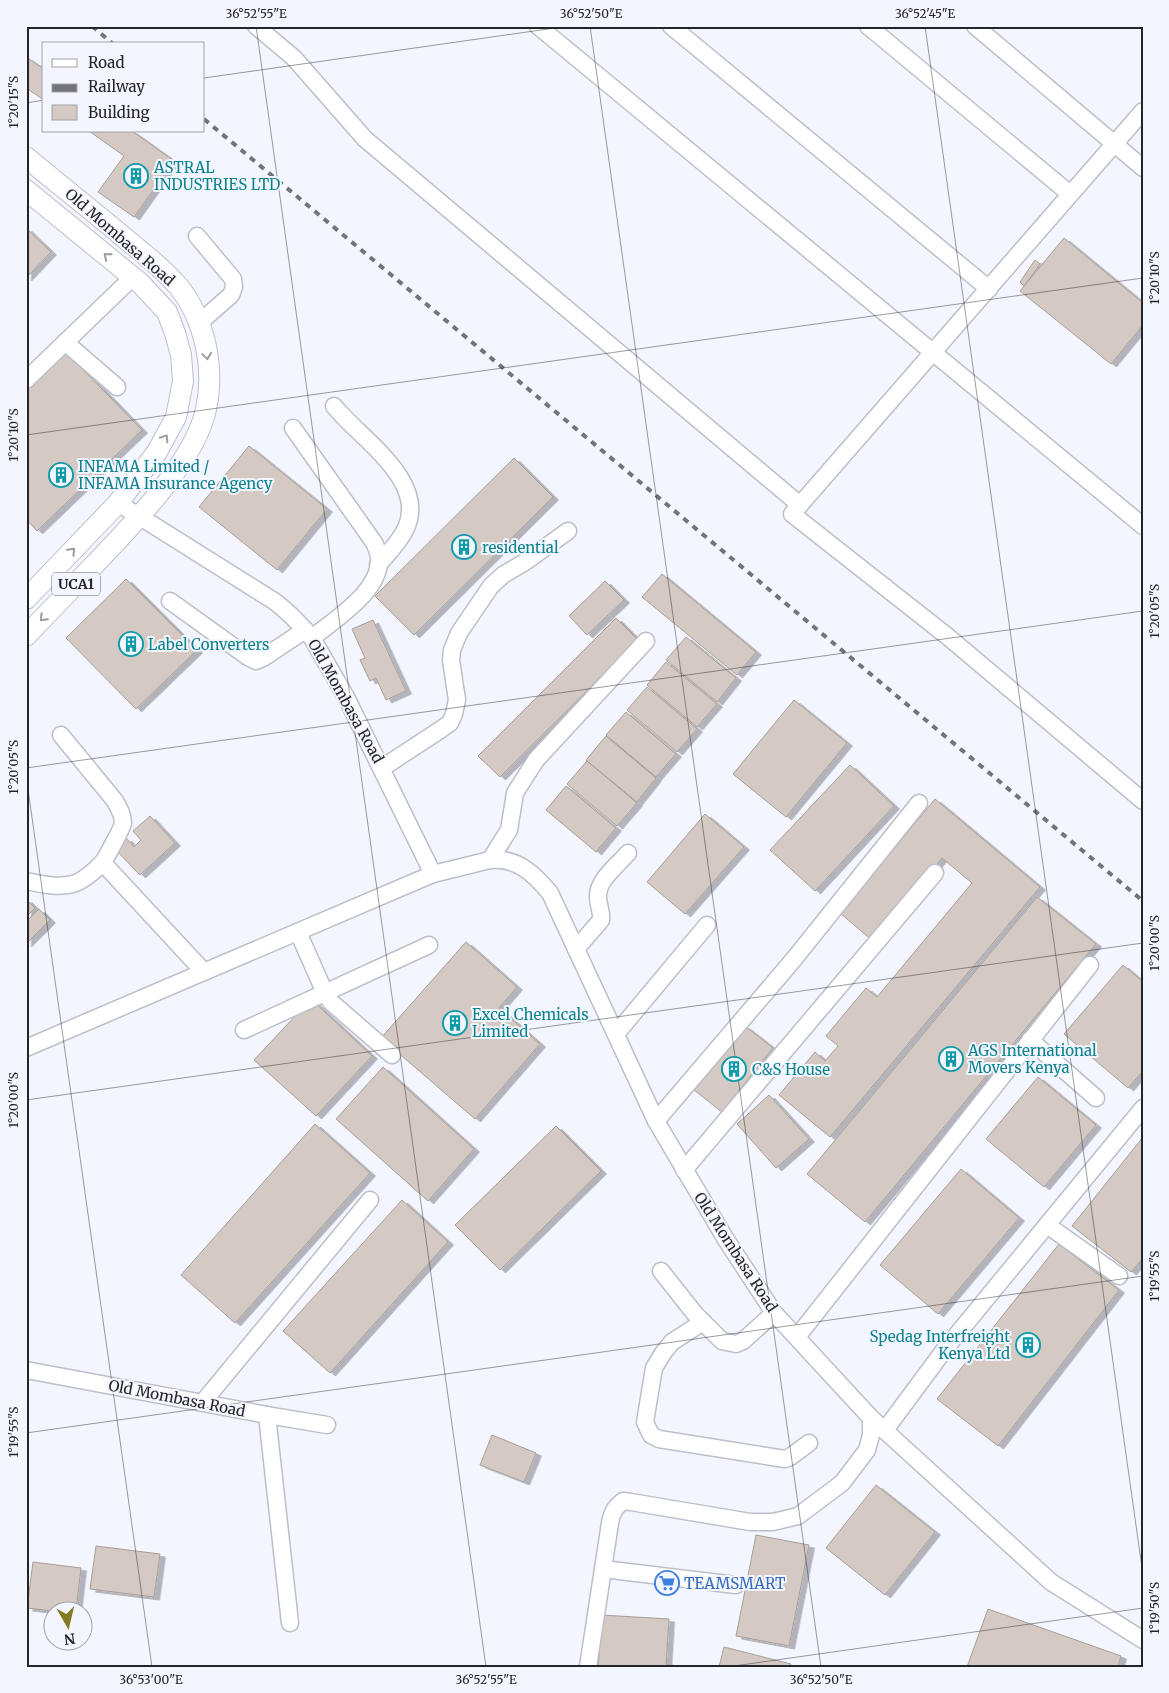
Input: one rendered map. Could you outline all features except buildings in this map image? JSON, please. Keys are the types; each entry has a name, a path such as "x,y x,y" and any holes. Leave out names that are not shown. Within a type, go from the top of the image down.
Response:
{"main road":[{"name":"Old Mombasa Road","path":"26,157 150,259 170,278 190,303 199,323 209,367 206,410 185,455 165,484 126,532 26,636"},
{"name":"Old Mombasa Road","path":"26,190 152,294 167,312 181,355 183,380 178,412 171,429 157,452 118,503 26,599"}],"lane":[{"path":"256,26 294,58 364,139 800,505"},
{"path":"538,26 1143,526"},
{"path":"671,26 989,289"},
{"path":"868,26 1070,194"},
{"path":"975,26 1143,168"},
{"path":"1143,111 792,514 947,636 1143,801"},
{"path":"197,236 233,279 234,287 231,295 199,323"},
{"path":"30,369 65,342 132,277"},
{"path":"65,342 117,387"},
{"path":"334,406 384,457 407,491 410,507 406,530 378,565"},
{"path":"170,601 248,658 256,661 308,634 360,598 371,586 379,556 375,544 292,428"},
{"name":"Old Mombasa Road","path":"118,503 292,614 308,634 346,696 433,874"},
{"path":"382,768 450,722 457,700 450,660 452,650 459,633 491,586 503,574 525,562 568,531"},
{"path":"490,860 509,830 516,793 536,760 646,641"},
{"path":"26,881 52,886 75,884 103,864 111,846 120,834 123,824 122,813 115,801 60,735"},
{"path":"656,1121 794,959 919,802"},
{"path":"576,949 601,920 602,915 598,896 600,885 628,852"},
{"name":"Old Mombasa Road","path":"26,1048 433,874 498,859 516,864 534,874 550,893 656,1121 725,1238 774,1313 872,1418 1051,1582 1143,1640"},
{"path":"103,864 204,972"},
{"path":"684,1170 935,873"},
{"path":"616,1034 707,925"},
{"path":"298,932 325,993 338,1008 392,1055"},
{"path":"244,1030 429,945"},
{"path":"797,1337 1090,965"},
{"path":"1030,1040 1096,1098"},
{"path":"885,1430 945,1349 1143,1108"},
{"path":"202,1402 370,1200"},
{"path":"1047,1225 1119,1276"},
{"path":"661,1270 703,1322 722,1341 736,1344 743,1341 774,1313"},
{"path":"703,1322 672,1342 654,1368 645,1422 651,1435 660,1439 785,1459 809,1443"},
{"name":"Old Mombasa Road","path":"26,1370 327,1425"},
{"path":"267,1415 290,1623"},
{"path":"588,1667 612,1512 623,1501 750,1522 773,1522 798,1516 842,1484 867,1450 871,1435 872,1418"},
{"path":"603,1569 736,1585"}],"railway":[{"path":"92,26 111,42"},
{"path":"205,120 1143,901"}],"place":[{"name":"ASTRAL INDUSTRIES LTD","path":"136,176"},
{"name":"INFAMA Limited / INFAMA Insurance Agency","path":"61,475"},
{"name":"residential","path":"464,547"},
{"name":"Label Converters","path":"131,644"},
{"name":"Excel Chemicals Limited","path":"455,1023"},
{"name":"AGS International Movers Kenya","path":"951,1059"},
{"name":"C&S House","path":"734,1069"},
{"name":"Spedag Interfreight Kenya Ltd","path":"1028,1345"},
{"name":"TEAMSMART","path":"667,1583"}]}
